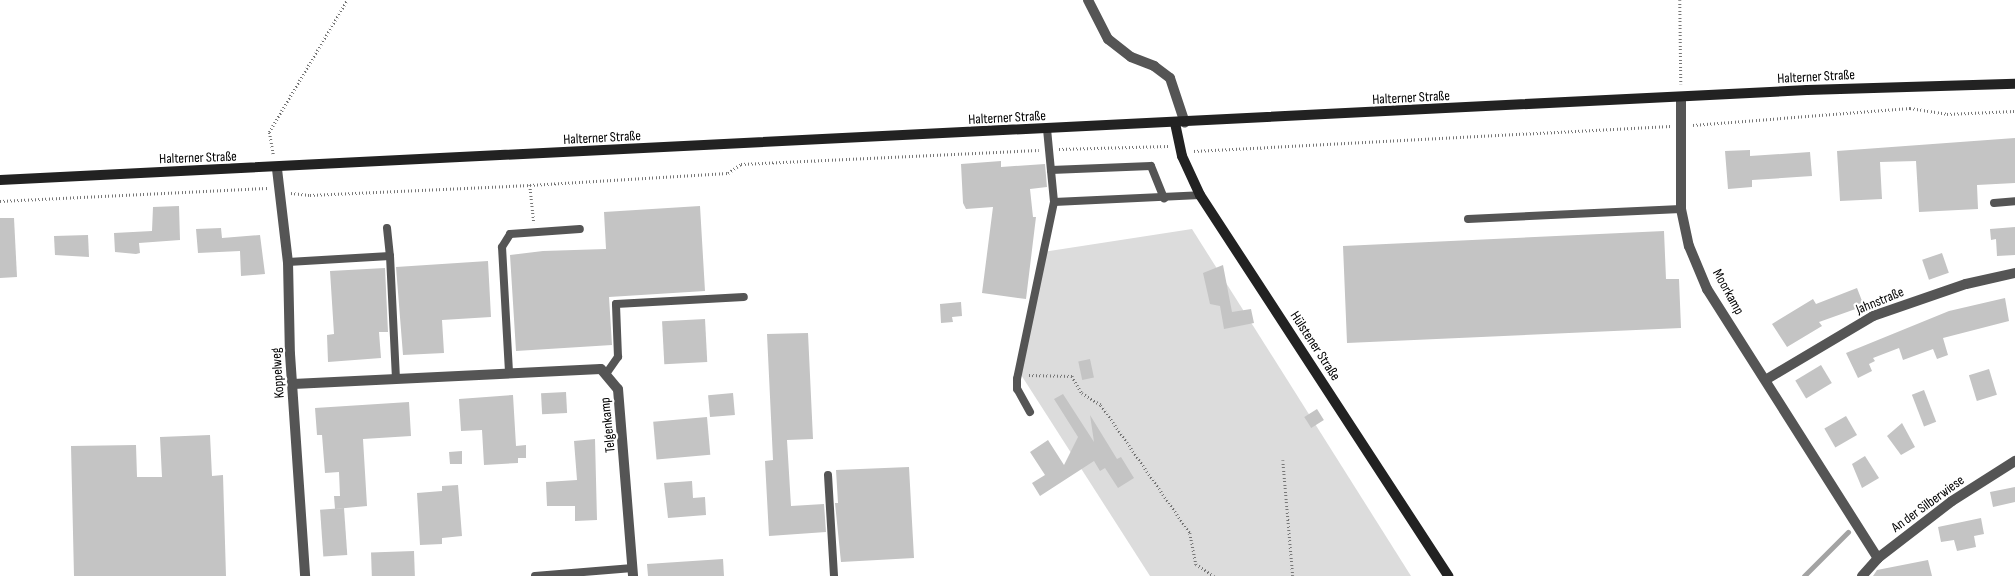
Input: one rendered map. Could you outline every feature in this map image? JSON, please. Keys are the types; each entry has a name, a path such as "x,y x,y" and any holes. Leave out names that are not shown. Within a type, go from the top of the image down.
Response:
{"main road":[{"name":"Halterner Straße","path":"0,180 277,169 1807,90 2015,84"},
{"name":"Hülstener Straße","path":"1180,123 1180,148 1200,196 1448,576"}],"street":[{"name":"Hülstener Straße","path":"1088,0 1108,39 1131,57 1154,66 1170,78 1180,123"},
{"name":"Moorkamp","path":"1681,98 1679,126 1681,209 1689,246 1707,289 1766,379 1878,558"},
{"name":"Koppelweg","path":"277,169 282,192 288,262 293,384 305,576"},
{"name":"Jahnstraße","path":"1766,379 1873,316 1966,284 2015,273"},
{"path":"293,384 601,369 606,374"},
{"name":"Telgenkamp","path":"606,374 618,389 633,572"},
{"name":"An der Silberwiese","path":"1862,576 1878,558 1952,501 2015,461"}],"lane":[{"path":"1030,412 1017,389 1018,376 1054,202 1047,129"},
{"path":"1050,170 1151,166 1164,198"},
{"path":"1054,202 1200,196"},
{"path":"1994,202 2015,201"},
{"path":"1468,219 1681,209"},
{"path":"387,228 396,378"},
{"path":"509,372 502,247 510,234 580,229"},
{"path":"288,262 390,256"},
{"path":"606,374 618,357 616,304 744,297"},
{"path":"828,475 834,576"},
{"path":"535,576 633,572"}],"path":[{"path":"277,169 270,132 347,0"},
{"path":"1680,0 1681,98"},
{"path":"0,201 267,188 282,192 310,195 530,185 728,173 741,164 1161,144 1201,152 1679,126 1910,108 1947,114 2015,111"},
{"path":"530,185 535,232"},
{"path":"1018,376 1072,376 1082,393 1101,405 1190,533 1196,564 1214,576"},
{"path":"1283,460 1293,576"}],"shaded area":[{"path":"1192,229 1411,576 1150,576 1016,367 1043,252"}],"building":[{"path":"2015,138 2015,183 1977,185 1978,209 1919,212 1916,161 1880,162 1882,199 1840,201 1837,151"},
{"path":"1750,150 1750,156 1810,152 1812,176 1752,180 1752,187 1728,189 1725,151"},
{"path":"1001,161 1001,167 1045,164 1047,187 1030,189 1033,217 1036,217 1026,299 982,293 993,207 966,209 963,203 961,164"},
{"path":"179,206 180,240 139,243 140,253 136,254 115,252 114,233 152,231 153,207"},
{"path":"700,206 705,291 609,297 612,345 516,351 510,255 543,251 606,249 604,212"},
{"path":"0,218 14,218 17,277 0,278"},
{"path":"2015,227 2015,255 1997,256 1996,239 1991,240 1990,229"},
{"path":"221,228 222,238 260,235 265,274 241,276 240,251 198,253 196,229"},
{"path":"1664,231 1666,279 1679,279 1681,328 1347,343 1343,246"},
{"path":"88,235 89,257 55,255 54,236"},
{"path":"1942,253 1949,273 1929,280 1922,260"},
{"path":"488,261 491,317 442,320 444,353 403,355 396,267"},
{"path":"1223,265 1232,312 1251,309 1254,323 1224,329 1220,306 1210,304 1203,273"},
{"path":"385,268 388,332 379,332 381,358 328,362 327,335 334,334 330,271"},
{"path":"1857,288 1864,306 1819,322 1822,326 1787,347 1772,324 1813,299 1816,304"},
{"path":"2005,298 2009,321 1943,338 1948,355 1937,359 1933,349 1903,360 1899,348 1873,358 1875,361 1869,364 1872,371 1858,378 1846,353 1949,311"},
{"path":"961,302 962,316 952,317 953,322 941,323 940,304"},
{"path":"705,319 707,362 664,364 662,321"},
{"path":"808,333 813,439 787,440 791,506 824,504 826,532 769,536 765,461 773,460 767,334"},
{"path":"1090,359 1094,378 1082,380 1078,361"},
{"path":"1821,365 1832,383 1806,398 1795,380"},
{"path":"1989,369 1997,395 1977,401 1969,375"},
{"path":"1924,390 1936,422 1924,426 1912,395"},
{"path":"566,392 567,413 542,414 541,393"},
{"path":"733,393 735,415 710,417 708,395"},
{"path":"1063,394 1094,442 1090,415 1117,459 1121,457 1134,478 1118,488 1105,468 1100,471 1094,461 1040,496 1032,483 1045,475 1030,452 1048,440 1064,465 1078,437 1054,399"},
{"path":"513,395 516,446 526,445 526,458 518,458 518,463 484,465 482,430 461,431 459,399"},
{"path":"409,402 411,436 363,439 367,506 335,509 334,496 340,496 339,472 325,473 322,435 317,435 315,408"},
{"path":"1317,409 1324,420 1311,428 1304,417"},
{"path":"1846,416 1857,435 1835,448 1824,428"},
{"path":"707,417 710,455 657,460 653,422"},
{"path":"1902,423 1915,447 1901,455 1887,436"},
{"path":"210,435 212,476 223,475 226,576 74,576 71,446 136,445 137,477 162,477 160,437"},
{"path":"595,439 597,520 575,521 575,506 547,506 546,482 577,480 574,441"},
{"path":"462,451 462,464 450,464 449,452"},
{"path":"1865,456 1879,478 1862,488 1852,464"},
{"path":"909,467 914,558 841,562 835,503 838,503 836,470"},
{"path":"692,481 693,498 705,497 706,515 668,518 664,483"},
{"path":"458,485 462,536 442,538 442,544 420,545 417,493 442,491 442,486"},
{"path":"2015,487 2015,502 1993,507 1990,492"},
{"path":"344,508 347,555 323,557 320,510"},
{"path":"1981,518 1984,534 1974,536 1976,547 1957,551 1954,540 1941,542 1938,527"},
{"path":"414,551 415,576 372,576 371,553"},
{"path":"723,559 724,576 648,576 647,564"},
{"path":"1928,560 1932,576 1873,576 1877,570"}],"waterway":[{"path":"1804,576 1848,532"}]}
